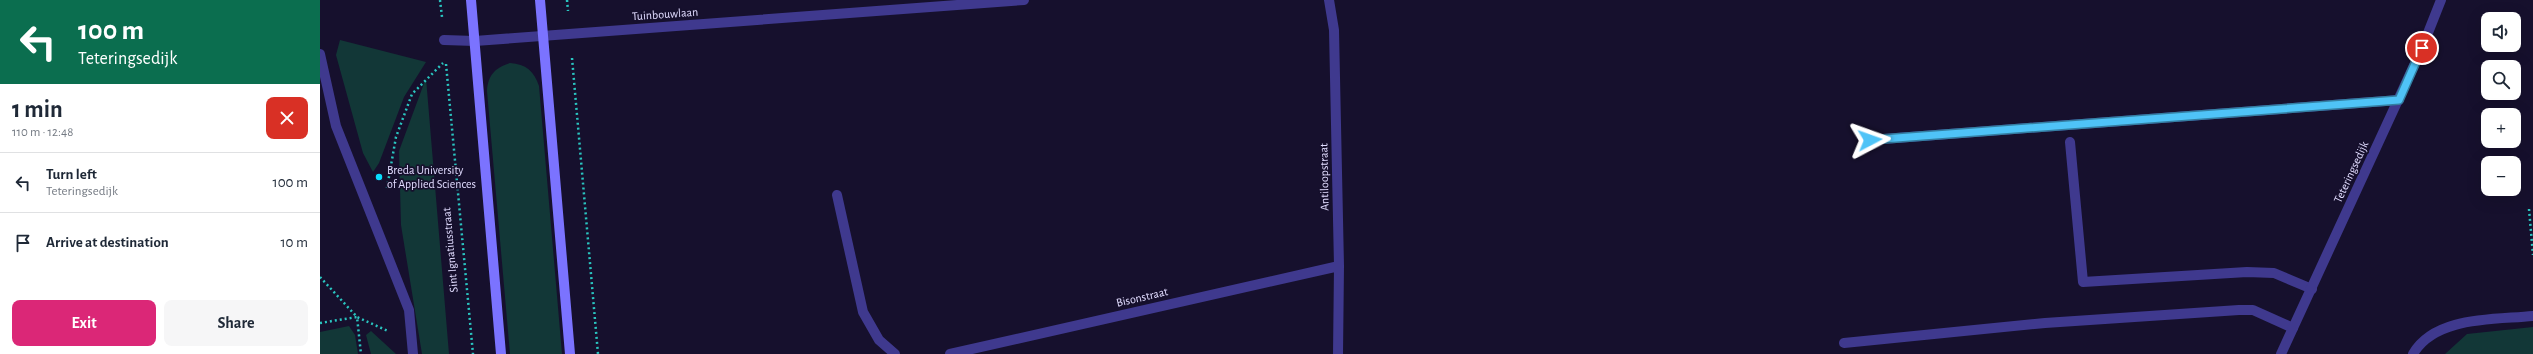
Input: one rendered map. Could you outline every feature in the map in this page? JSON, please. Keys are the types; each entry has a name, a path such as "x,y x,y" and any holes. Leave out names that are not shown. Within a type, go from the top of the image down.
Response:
{"main road":[{"path":"471,0 501,354"},
{"path":"540,0 570,354"}],"street":[{"name":"Tuinbouwlaan","path":"444,40 475,41 570,34 910,4 1024,0"},
{"name":"Antiloopstraat","path":"1329,0 1334,30 1339,266 1338,354"},
{"name":"Teteringsedijk","path":"2281,354 2399,100 2441,0"},
{"path":"320,54 336,126 409,310 413,354"},
{"path":"1870,140 2399,100"},
{"path":"2070,142 2083,282 2247,272 2274,273 2312,289"},
{"path":"837,195 863,312 879,340 895,354"},
{"name":"Bisonstraat","path":"950,354 1339,266"},
{"path":"1844,343 2046,323 2239,310 2253,310 2293,328"},
{"path":"2413,354 2420,341 2452,325 2533,316"}],"path":[{"path":"440,0 444,40"},
{"path":"567,0 598,354"},
{"name":"Sint Ignatiusstraat","path":"386,195 396,138 412,94 446,60 473,354"},
{"path":"2529,208 2533,255"},
{"path":"320,277 357,317 412,342"},
{"path":"320,323 357,317"},
{"path":"357,317 361,354"}],"green space":[{"path":"340,40 426,62 404,97 379,163 373,172 363,153 336,55"},
{"path":"510,63 521,65 529,69 535,76 539,86 562,354 510,354 487,91 489,81 493,73 500,67"},
{"path":"426,78 449,354 422,354 401,225 399,151"},
{"path":"349,326 355,335 358,354 320,354 320,332"},
{"path":"2533,327 2533,354 2445,354 2467,334"},
{"path":"371,331 396,354 371,354 366,335"}],"place":[{"name":"Breda University of Applied Sciences","path":"379,177"}],"route":[{"path":"1870,140 2399,100 2422,48"}]}
